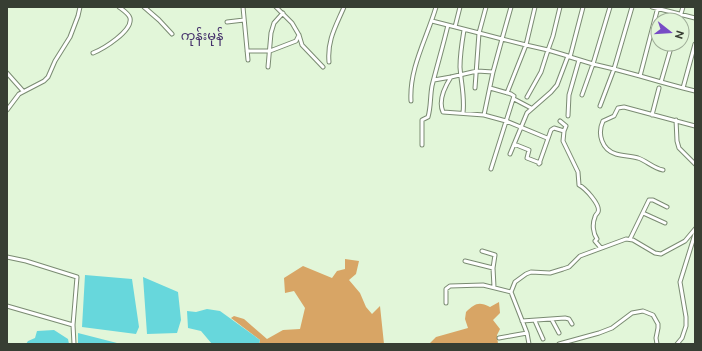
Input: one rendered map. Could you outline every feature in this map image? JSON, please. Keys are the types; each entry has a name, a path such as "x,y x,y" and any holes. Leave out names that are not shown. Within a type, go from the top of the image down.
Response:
{"street":[{"path":"8,107 23,91 44,81 48,77 55,61 70,37 80,7"},
{"path":"93,53 115,40 129,28 129,16 119,7"},
{"path":"144,7 172,34"},
{"path":"243,7 248,60"},
{"path":"276,7 292,23 299,35 302,45 323,67"},
{"path":"329,62 328,48 331,37 344,7"},
{"path":"411,101 410,89 418,55 436,7"},
{"path":"455,27 460,7"},
{"path":"475,88 480,33 486,7"},
{"path":"484,115 493,72 511,7"},
{"path":"507,93 526,45 535,7"},
{"path":"527,97 541,72 553,36 560,7"},
{"path":"510,154 526,112 552,92 556,85 569,56 583,7"},
{"path":"582,95 610,7"},
{"path":"600,106 614,69 632,7"},
{"path":"652,7 671,12"},
{"path":"640,76 658,8"},
{"path":"268,67 272,29 274,23 283,13"},
{"path":"227,22 244,20"},
{"path":"432,21 548,50 593,64 695,91"},
{"path":"422,145 422,120 428,117 430,110 436,66 448,26"},
{"path":"463,113 464,96 460,56 464,30"},
{"path":"247,52 270,51 296,41 299,35"},
{"path":"683,88 695,44"},
{"path":"660,82 669,52"},
{"path":"568,116 569,95 579,60"},
{"path":"434,80 451,78 477,71 493,72"},
{"path":"7,73 23,91"},
{"path":"451,78 443,92 442,111 448,114 463,113 484,115 506,121 547,138"},
{"path":"490,88 513,95 514,99 531,108"},
{"path":"652,115 659,88"},
{"path":"491,169 514,99"},
{"path":"662,170 636,157 615,154 612,152 605,146 600,138 600,130 603,121 614,116 621,107 695,126"},
{"path":"560,120 566,126 564,131 564,141 578,172 579,185 591,196 598,209 598,213 594,219 594,234 597,238 596,241 601,248"},
{"path":"676,120 677,141 680,148 695,164"},
{"path":"514,144 530,150 527,158 540,163 547,138 552,128 564,131"},
{"path":"630,239 650,200 667,207"},
{"path":"643,213 665,223"},
{"path":"529,344 527,333 511,292 515,282 526,274 531,272 550,273 569,267 580,256 622,240 630,239 656,253 661,254 685,241 695,229"},
{"path":"677,344 682,338 686,326 686,317 680,282 695,234"},
{"path":"482,251 495,255 492,268 494,287"},
{"path":"7,257 26,261 77,277 73,324 74,344"},
{"path":"465,261 492,268"},
{"path":"446,303 447,286 474,285 494,287 498,290 511,292"},
{"path":"7,306 73,324"},
{"path":"559,344 612,328 632,313 643,311 652,315 658,324 656,338 657,344"},
{"path":"522,321 567,318 572,324"},
{"path":"535,320 543,338"},
{"path":"552,320 559,333"},
{"path":"499,338 527,333"}],"shaded area":[{"path":"345,259 359,261 356,274 349,280 360,293 366,307 372,314 380,306 384,344 259,344 260,340 231,318 234,316 244,319 267,339 283,330 300,329 305,308 294,291 285,293 284,278 303,266 332,278 337,271 345,269"},
{"path":"499,302 500,313 493,320 500,329 497,335 498,344 429,344 436,337 468,328 465,319 466,312 474,305 482,304 490,307"}],"water":[{"path":"85,275 132,279 139,327 136,334 82,327"},
{"path":"143,277 178,292 181,320 177,333 147,334"},
{"path":"207,309 220,311 260,340 259,344 212,344 201,331 188,328 187,311 196,312"},
{"path":"54,330 68,339 69,344 26,344 28,341 35,338 37,331"},
{"path":"78,333 117,343 118,344 78,344"}],"district":[{"name":"ကုန်းမုန်","path":"202,35"}]}
